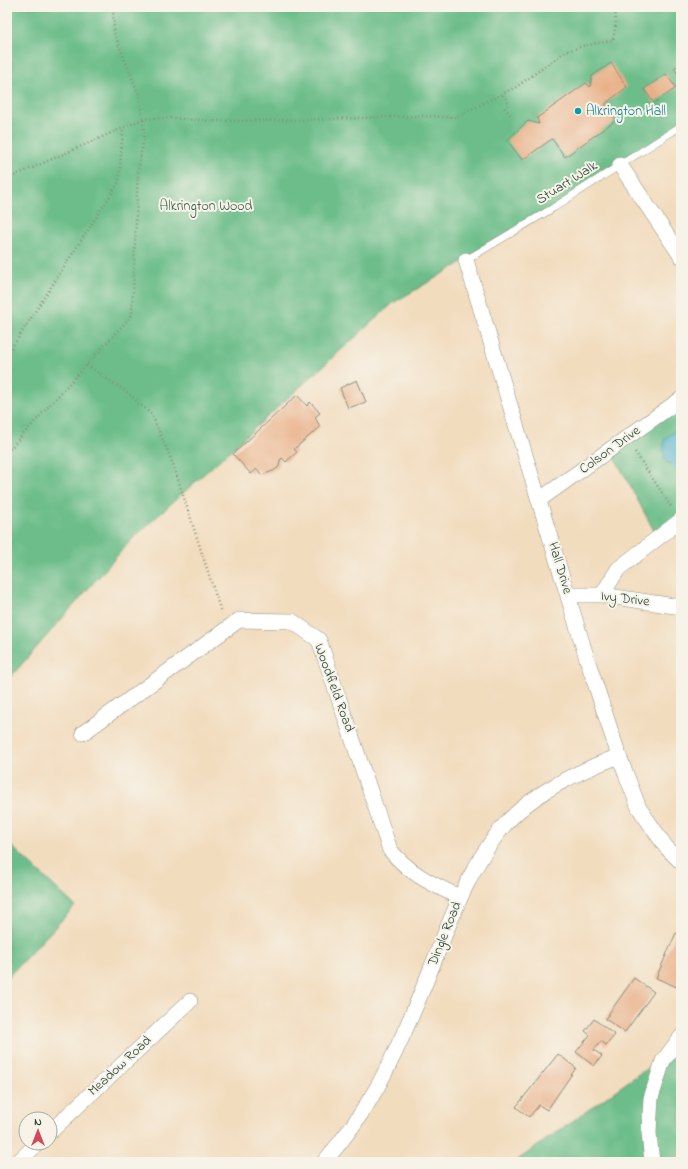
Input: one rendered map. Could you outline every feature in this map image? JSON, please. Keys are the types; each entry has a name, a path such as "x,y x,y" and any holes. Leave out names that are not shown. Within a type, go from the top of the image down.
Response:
{"street":[{"path":"620,165 681,256"},
{"name":"Hall Drive","path":"466,260 569,595 587,659 619,756 639,808 666,847 681,862"},
{"name":"Colson Drive","path":"539,500 681,399"},
{"path":"602,595 618,569 681,520"},
{"name":"Ivy Drive","path":"569,595 602,595 681,607"},
{"name":"Woodfield Road","path":"83,733 239,620 292,621 319,640 390,850 402,865 418,877 459,898"},
{"name":"Dingle Road","path":"324,1162 346,1135 375,1091 426,981 459,898 477,864 502,828 530,803 587,769 619,756"},
{"name":"Meadow Road","path":"58,1125 190,1001"},
{"path":"652,1162 649,1133 651,1098 662,1061 681,1036"},
{"path":"18,1162 30,1151"}],"lane":[{"name":"Stuart Walk","path":"466,260 553,208 681,126"}],"path":[{"path":"7,452 132,315 138,170 144,138 143,119 139,95 114,33 113,7"},
{"path":"7,179 143,119 172,118 211,121 419,116 456,117 516,88 564,52 583,46 613,40 616,24 615,7"},
{"path":"503,95 509,103 505,108 512,117"},
{"path":"7,355 119,182 123,128"},
{"path":"87,365 128,393 152,415 173,464 214,594 228,628"},
{"path":"625,439 681,520"}],"green space":[{"name":"Alkrington Wood","path":"7,7 681,7 681,126 527,224 393,303 131,540 7,681"},
{"path":"681,402 681,520 658,538 613,454"},
{"path":"7,842 75,906 7,978"},
{"path":"681,1044 681,1156 664,1162 515,1162"}],"water":[{"path":"681,426 681,474 664,459 664,439"}],"building":[{"name":"Alkrington Hall","path":"611,63 627,87 605,104 616,120 565,157 552,139 522,160 507,140 528,121 539,124 537,118 586,83 590,87 592,76"},
{"path":"681,64 681,79 674,68"},
{"path":"666,74 676,88 654,103 644,89"},
{"path":"357,380 366,402 348,408 340,388"},
{"path":"297,395 307,406 310,402 320,413 315,417 320,427 294,449 297,452 286,462 282,458 280,460 279,467 262,475 257,469 251,474 233,454"},
{"path":"676,933 681,935 681,978 677,987 656,978"},
{"path":"634,978 654,992 625,1032 605,1019"},
{"path":"594,1019 615,1035 606,1045 601,1041 594,1050 602,1056 594,1066 576,1052 590,1035 585,1031"},
{"path":"558,1054 576,1068 547,1110 539,1105 529,1117 516,1107"}],"place":[{"name":"Alkrington Hall","path":"578,111"}]}
